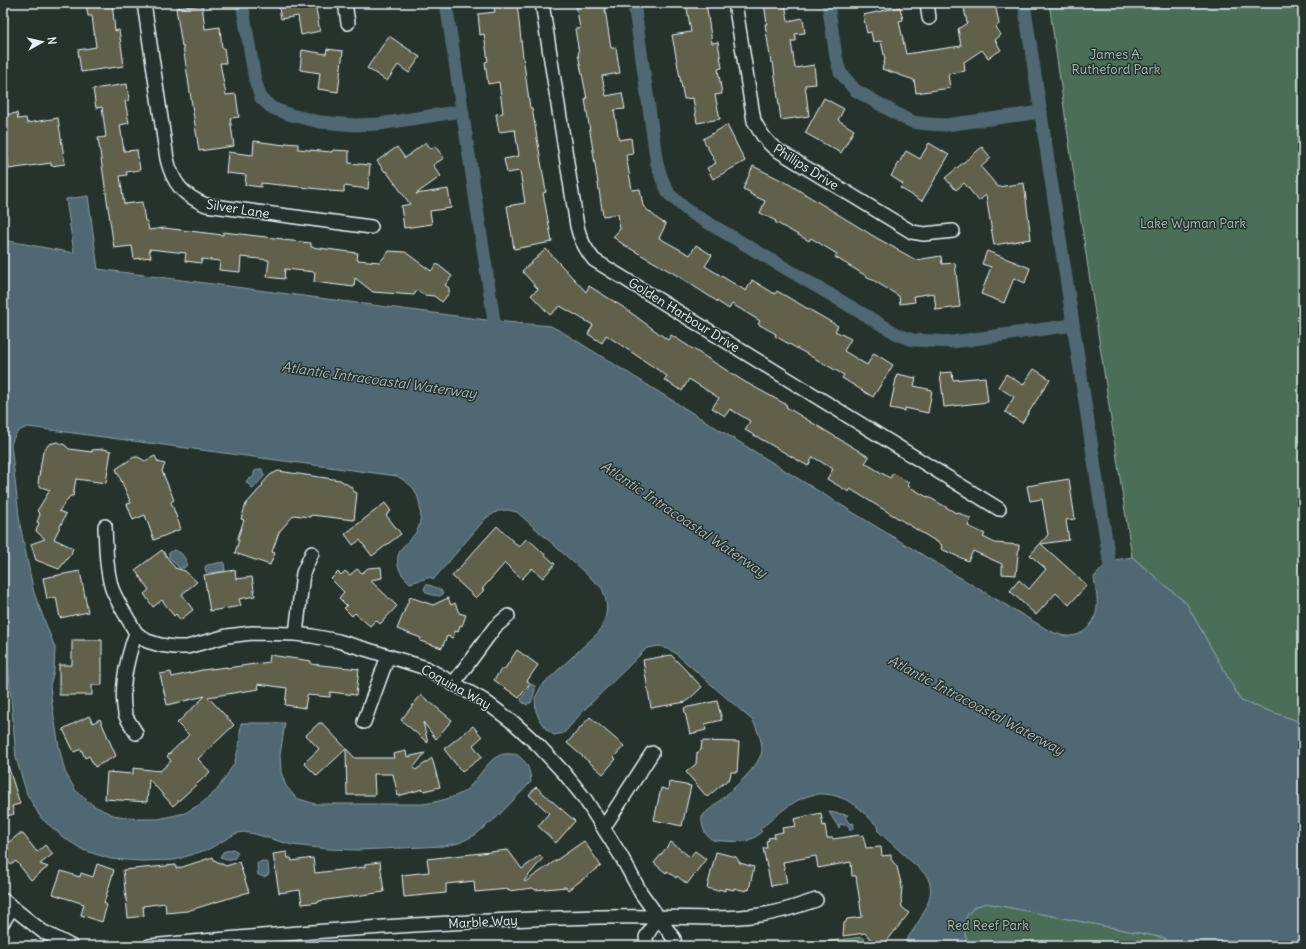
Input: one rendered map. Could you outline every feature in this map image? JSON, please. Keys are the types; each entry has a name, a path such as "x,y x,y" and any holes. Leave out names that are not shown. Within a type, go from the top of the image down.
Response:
{"street":[{"name":"Silver Lane","path":"144,3 167,159 170,172 184,193 206,205 371,227"},
{"path":"345,3 348,23"},
{"name":"Golden Harbour Drive","path":"542,3 576,226 580,239 594,260 999,509"},
{"name":"Phillips Drive","path":"735,3 754,121 759,133 777,150 912,232 924,234 953,231"},
{"path":"927,3 929,18"},
{"path":"105,526 109,576 112,588 117,600 136,633 128,660 124,694 125,715 136,733"},
{"path":"296,634 303,573 312,553"},
{"path":"453,684 495,627 508,616"},
{"name":"Coquina Way","path":"136,633 147,641 174,647 187,647 227,636 252,633 296,634 338,641 426,668 483,700 514,723 539,746 580,792 604,826 622,856 641,894 674,939 676,946"},
{"path":"364,722 388,656"},
{"path":"604,826 652,753"},
{"name":"Marble Way","path":"149,946 369,928 527,919 614,916 723,918 779,912 816,900"},
{"path":"3,922 8,904 42,931 71,946"},
{"path":"647,946 646,937 658,917"}],"green space":[{"name":"Lake Wyman Park","path":"1049,3 1303,3 1303,723 1241,701 1186,603 1132,557"},
{"name":"Red Reef Park","path":"986,903 1165,938 1166,946 971,946 965,936 966,917 974,907"},
{"path":"862,937 869,942 869,946 804,946 806,944"}],"water":[{"name":"Atlantic Intracoastal Waterway","path":"88,196 98,269 494,321 551,326 926,557 1048,630 1058,634 1066,636 1080,634 1088,627 1094,618 1097,608 1094,577 1109,561 1132,557 1186,603 1241,701 1303,723 1303,946 1166,946 1165,938 986,903 974,907 966,917 965,936 971,946 902,946 927,906 931,889 929,881 924,873 877,830 879,828 856,805 838,797 825,794 813,795 802,798 791,804 760,829 762,831 750,840 717,841 707,836 702,823 702,816 737,785 754,767 762,750 761,742 753,721 674,652 660,646 647,648 583,711 564,733 554,735 547,730 540,721 536,711 535,698 542,685 599,632 606,616 606,600 602,588 517,512 508,510 498,511 486,518 433,580 431,577 410,583 404,577 397,562 402,547 417,531 419,526 421,515 420,504 414,489 397,476 28,427 16,433 11,445 20,525 34,593 55,648 54,670 50,686 59,747 65,772 76,791 94,806 113,815 138,819 158,819 185,813 202,803 217,790 234,764 239,746 241,723 285,723 280,755 281,772 286,786 296,798 315,804 423,804 446,799 466,790 491,761 503,754 518,755 527,766 531,778 531,782 496,818 475,835 459,843 444,846 358,850 328,849 292,845 243,832 235,834 209,849 175,860 142,861 111,859 83,850 64,838 41,818 27,794 16,758 9,674 3,642 3,240 74,253 66,199"},
{"path":"258,469 262,469 265,475 253,489 246,482 254,476 254,472"},
{"path":"174,550 181,553 186,560 187,565 184,568 179,568 169,557 169,553"},
{"path":"224,562 225,571 206,572 205,567 207,565"},
{"path":"426,585 441,590 443,594 440,596 428,594 424,589"},
{"path":"531,684 535,686 535,690 531,703 528,703 527,705 522,702 521,699"},
{"path":"829,812 848,815 845,817 850,824 854,823 853,828 850,831 849,826 840,824 839,828"},
{"path":"233,849 238,852 235,858 226,860 220,857 223,852"},
{"path":"262,861 268,863 269,874 264,877 258,875 257,864"}],"building":[{"path":"86,3 112,3 115,31 119,30 124,66 81,72 78,50 96,47 92,16 88,16"},
{"path":"278,3 315,3 320,31 301,35 298,16 281,19"},
{"path":"493,3 517,3 530,108 532,108 546,192 543,193 552,242 514,249 507,206 525,203 520,171 507,173 504,159 519,156 515,130 499,132 496,114 503,113 499,82 488,84 485,62 488,61 484,34 480,35 478,14 495,12"},
{"path":"604,3 611,48 616,48 620,73 602,76 606,96 622,93 625,109 614,110 619,140 631,138 633,154 626,155 632,190 640,189 643,206 666,224 659,238 690,255 696,245 712,255 705,266 746,291 752,280 775,294 777,291 838,326 835,331 851,339 844,351 867,365 874,353 893,365 873,397 842,378 844,375 775,336 776,334 758,324 760,321 732,304 729,309 613,237 620,229 618,214 603,216 585,99 587,99 578,54 575,29 580,29 576,4"},
{"path":"686,3 706,3 712,43 718,42 722,68 718,69 722,94 715,95 720,119 697,123 693,98 684,99 672,35 691,32"},
{"path":"764,3 785,3 788,21 803,18 805,33 795,34 796,41 791,41 795,68 814,65 816,84 805,85 809,116 781,120 773,62 771,63 765,24 767,24"},
{"path":"979,3 995,3 999,24 996,27 1001,35 995,40 1001,50 988,58 982,50 964,62 965,71 948,74 950,88 916,93 914,80 882,69 885,59 881,41 873,42 871,32 867,33 863,15 900,7 903,20 899,21 906,54 961,46 958,29 967,23 964,8 979,6"},
{"path":"202,5 205,29 220,27 222,48 224,48 226,63 220,63 226,95 236,94 239,117 230,118 234,146 199,151 176,8"},
{"path":"389,36 420,57 409,73 398,65 387,81 367,68"},
{"path":"327,49 343,51 338,92 318,89 320,73 300,70 302,50 326,54"},
{"path":"127,84 129,100 125,101 129,123 120,125 124,151 137,150 140,170 126,172 127,175 120,176 124,204 142,202 145,221 147,221 149,230 164,228 223,235 223,232 283,239 311,243 311,247 358,253 357,260 380,262 389,251 405,252 431,271 437,264 452,276 445,285 449,288 449,293 442,302 434,296 424,295 417,290 414,295 373,292 355,278 354,287 314,282 315,272 285,269 284,279 267,277 269,260 241,257 240,272 219,270 220,261 202,259 201,263 185,261 186,253 149,249 151,257 134,259 132,246 114,248 98,138 106,137 102,107 96,108 93,89"},
{"path":"824,98 844,109 838,120 854,130 841,153 805,133"},
{"path":"17,113 18,119 26,118 27,123 58,118 65,164 51,166 51,163 9,169 6,144 3,144 3,115"},
{"path":"727,125 745,161 713,179 707,168 716,163 703,139"},
{"path":"254,141 285,145 285,143 298,144 298,149 332,152 333,150 349,151 349,163 370,165 368,189 344,186 344,192 261,183 261,187 245,185 246,175 226,173 228,152 253,155"},
{"path":"426,142 431,149 435,146 444,158 433,165 441,176 416,194 448,189 451,208 430,211 432,224 404,228 401,206 410,204 377,161 397,147 405,158"},
{"path":"929,143 949,155 922,201 900,188 903,184 891,176 906,151 920,159"},
{"path":"982,147 991,158 981,167 998,187 1024,183 1031,239 994,245 986,195 979,201 964,183 956,190 945,178"},
{"path":"753,166 787,183 875,237 916,260 941,256 942,264 955,263 960,307 936,310 934,293 914,296 915,302 900,304 899,296 835,257 837,254 811,238 809,241 760,213 765,201 743,189"},
{"path":"546,249 586,292 589,286 623,307 668,340 671,335 745,382 787,405 786,407 869,457 865,463 890,478 893,473 909,483 908,486 956,513 957,512 971,519 968,526 985,534 983,537 995,543 1019,545 1016,575 1002,574 1002,564 973,551 968,561 941,549 942,545 850,489 849,492 827,479 833,469 813,457 808,466 745,430 750,421 730,409 725,416 712,408 719,398 689,379 682,391 664,380 667,376 606,335 602,343 588,334 593,325 560,306 550,315 531,295 538,289 522,271"},
{"path":"987,251 1030,268 1025,283 1014,278 1004,303 981,294 991,267 982,264"},
{"path":"1034,369 1050,379 1022,423 1005,412 1014,397 998,387 1006,374 1023,385"},
{"path":"952,372 953,380 985,377 988,402 944,407 940,373"},
{"path":"897,374 916,378 914,386 932,390 928,413 905,408 905,411 890,408"},
{"path":"57,442 65,445 69,449 92,452 92,450 104,449 111,451 106,483 76,479 73,496 70,496 59,511 66,514 54,539 73,548 71,554 59,569 36,560 31,544 45,539 36,531 40,514 37,511 50,490 41,487 38,483 43,451 49,444"},
{"path":"155,456 158,462 165,464 162,471 174,500 171,502 181,529 154,540 145,515 133,520 127,504 131,503 116,469 134,457 138,457 145,461"},
{"path":"278,471 340,480 353,488 353,491 357,493 354,520 311,515 310,517 294,515 279,532 272,552 275,553 270,565 235,553 239,540 237,540 244,520 241,519 246,504 270,475"},
{"path":"1069,479 1075,519 1066,520 1069,540 1041,544 1087,585 1069,605 1056,593 1036,615 1010,591 1019,580 1029,589 1046,569 1030,555 1048,535 1042,499 1030,501 1027,486"},
{"path":"385,503 391,511 386,515 401,534 372,556 360,540 353,545 345,534"},
{"path":"497,526 519,547 527,538 555,564 543,578 532,568 522,579 505,563 476,598 452,576"},
{"path":"162,550 175,568 185,571 197,582 182,594 193,610 180,620 176,614 174,616 162,600 153,607 144,594 149,590 135,570"},
{"path":"381,567 382,578 370,580 397,606 380,624 376,620 370,626 355,613 352,616 344,608 347,606 339,598 344,592 331,579 338,572 341,575 345,571 350,575 357,569 362,573 368,568"},
{"path":"235,570 236,579 252,577 255,596 239,599 241,606 210,611 204,575"},
{"path":"80,571 88,612 60,618 56,597 47,599 43,578"},
{"path":"410,597 433,605 448,598 451,605 455,603 459,613 466,615 458,632 455,631 453,638 447,636 442,648 420,641 421,638 397,629"},
{"path":"72,640 102,640 102,685 92,685 92,695 59,695 59,665 72,665"},
{"path":"517,650 538,665 527,681 530,683 519,698 494,680 502,668 504,670"},
{"path":"270,655 311,661 311,664 359,669 356,695 330,692 330,697 307,695 305,708 285,705 287,688 258,684 259,689 208,697 234,725 198,759 210,772 173,806 149,779 147,802 105,799 107,772 133,774 133,768 160,771 171,761 167,756 189,735 177,723 205,696 167,705 160,674 171,672 172,677 202,670 269,662"},
{"path":"671,655 702,687 686,702 651,708 643,660"},
{"path":"421,695 452,720 436,739 423,722 428,743 401,720"},
{"path":"717,701 722,720 705,724 706,730 690,734 684,708"},
{"path":"89,716 93,723 100,719 116,756 95,767 89,756 85,758 81,749 74,752 63,729"},
{"path":"590,717 624,746 614,757 616,759 603,774 567,743"},
{"path":"319,723 322,723 355,758 394,758 393,754 406,751 407,757 425,753 413,768 416,770 432,758 440,787 424,791 423,789 398,796 393,774 374,774 375,795 347,795 346,749 317,776 304,763 319,749 306,735"},
{"path":"473,726 482,737 473,745 482,757 462,772 444,749"},
{"path":"702,741 739,742 737,772 731,772 730,778 707,797 686,772 696,764 697,753 701,750"},
{"path":"3,756 5,756 20,804 12,806 14,814 3,817"},
{"path":"669,782 691,786 682,826 654,820 661,788 668,790"},
{"path":"536,787 575,821 556,843 538,826 549,813 529,795"},
{"path":"821,813 827,838 833,839 863,835 866,848 881,847 882,856 891,855 891,859 897,867 902,887 902,907 909,913 883,946 877,946 865,933 843,936 844,923 847,919 862,917 856,876 852,876 851,862 818,868 816,856 783,862 787,883 771,886 763,848 767,848 766,841 769,840 768,838 775,837 774,834 783,832 782,828 796,826 794,819"},
{"path":"19,834 23,834 37,852 45,845 53,854 40,864 48,867 31,880 16,861 11,865 3,856 3,847"},
{"path":"584,841 601,866 568,890 566,887 535,890 533,888 508,891 508,889 475,892 474,881 446,884 446,893 404,897 402,875 429,872 427,859 508,850 522,869 540,855 543,858 524,881 525,882"},
{"path":"671,842 690,857 695,851 706,859 687,884 677,876 676,878 667,871 666,873 654,863"},
{"path":"287,852 288,858 291,858 292,861 313,858 315,873 365,867 365,864 380,862 384,892 302,904 300,890 279,893 273,854"},
{"path":"716,852 736,857 740,863 754,867 749,890 746,889 746,891 734,888 734,890 725,888 725,891 719,889 718,891 707,888"},
{"path":"213,857 214,860 226,866 239,862 249,892 187,911 166,913 165,903 143,906 144,916 128,918 123,870 176,865 176,869"},
{"path":"97,864 114,870 104,903 107,905 102,922 81,915 84,904 53,894 61,871 80,877 81,873 93,877"}],"waterway":[{"path":"242,3 255,80 261,98 272,108 291,115 320,122 355,125 379,124 462,111"},
{"path":"446,3 494,321 495,340"},
{"path":"634,3 657,164 669,194 688,211 899,335 913,340 953,342 1073,325"},
{"path":"828,3 836,57 840,72 855,90 904,118 913,122 946,125 1041,112"},
{"path":"1024,3 1112,579"}],"park label":[{"name":"James A. Rutheford Park","path":"1116,62"}]}
